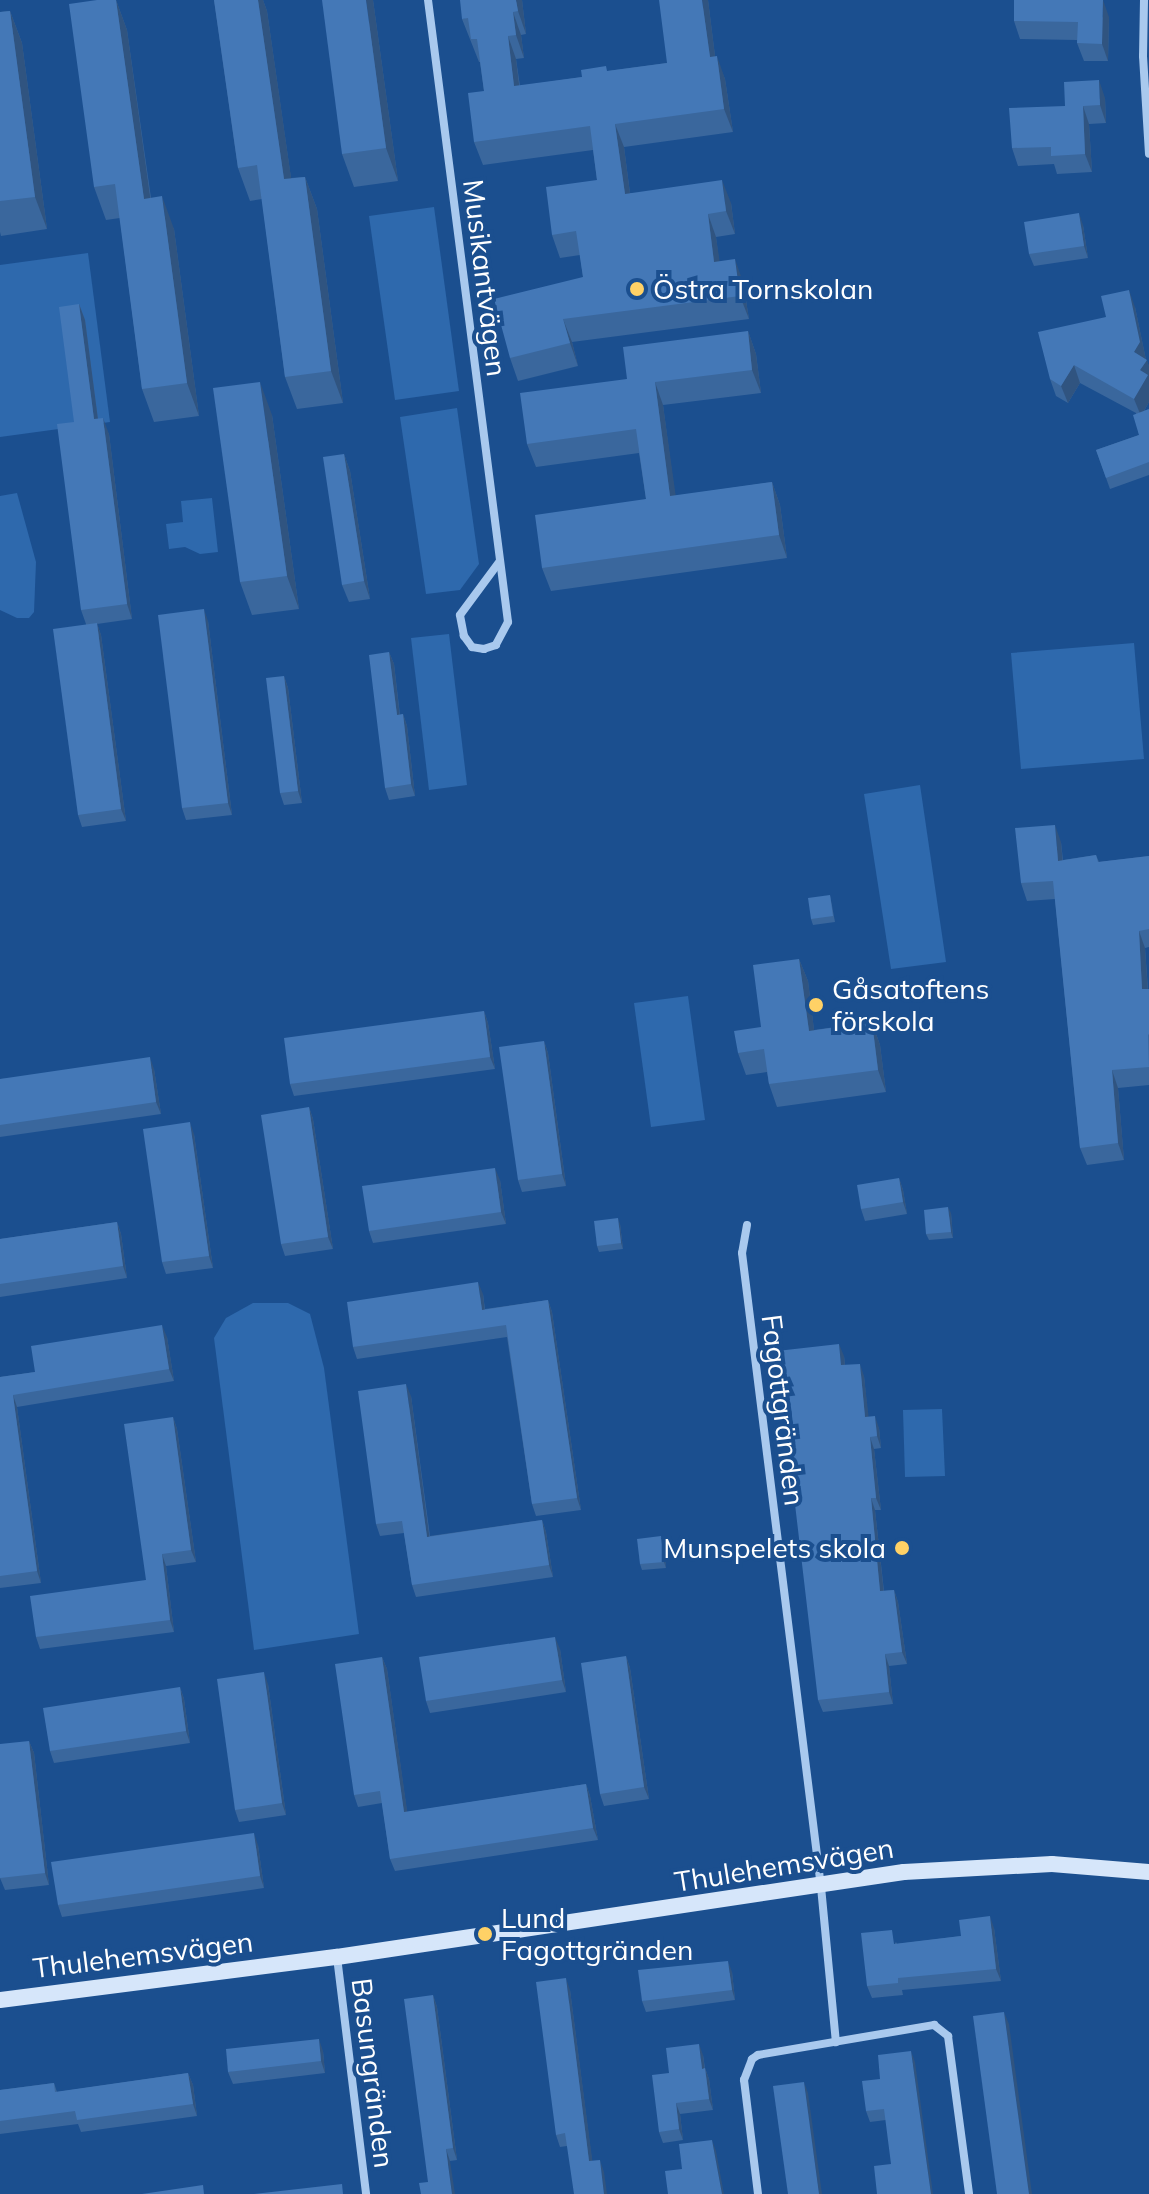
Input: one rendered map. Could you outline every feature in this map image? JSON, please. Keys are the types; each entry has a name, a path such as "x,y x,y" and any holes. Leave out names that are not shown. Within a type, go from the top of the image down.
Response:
{"street":[{"name":"Musikantvägen","path":"428,0 508,622 504,636 496,645 484,649 472,647 464,636 460,615 500,561"},
{"path":"1144,0 1143,56 1149,154"},
{"name":"Fagottgränden","path":"747,1225 742,1253 821,1887 836,2042"},
{"name":"Thulehemsvägen","path":"0,2000 337,1957 821,1887 904,1872 1052,1864 1149,1872"},
{"name":"Basungränden","path":"337,1957 366,2194"},
{"path":"758,2194 744,2080 748,2064 758,2055 934,2025 948,2036 969,2194"}],"shaded area":[{"path":"434,207 459,391 395,400 369,216"},
{"path":"88,253 110,422 0,437 0,265"},
{"path":"457,408 479,564 460,590 426,594 400,417"},
{"path":"17,493 36,562 34,612 29,618 17,618 0,610 0,496"},
{"path":"212,498 218,552 200,554 185,547 169,549 166,524 183,522 181,501"},
{"path":"449,634 467,785 429,790 411,638"},
{"path":"1134,643 1144,759 1021,769 1011,653"},
{"path":"920,785 946,962 891,969 864,794"},
{"path":"688,996 705,1120 651,1127 634,1003"},
{"path":"253,1303 288,1303 310,1314 324,1368 359,1634 254,1650 214,1338 226,1318"},
{"path":"942,1409 945,1476 905,1477 903,1410"}],"building":[{"path":"116,0 144,199 162,196 187,383 142,389 115,184 94,187 69,4"},
{"path":"214,0 258,0 284,179 305,177 331,371 285,377 257,165 238,168"},
{"path":"322,0 366,0 386,148 342,154"},
{"path":"460,0 516,0 518,11 513,12 516,35 508,36 514,86 582,77 581,70 606,66 607,71 667,63 659,0 702,0 710,57 717,56 724,109 615,124 625,194 722,180 726,211 708,214 714,262 735,259 740,296 563,319 570,343 510,358 494,299 583,277 576,231 552,235 546,187 597,180 590,126 474,142 468,93 484,91 477,39 471,39 468,18 462,19"},
{"path":"1014,0 1103,0 1102,44 1077,43 1078,22 1014,21"},
{"path":"10,11 35,197 0,201 0,12"},
{"path":"1099,80 1100,105 1083,106 1085,154 1051,156 1051,147 1012,148 1009,108 1065,106 1064,82"},
{"path":"1079,213 1084,246 1029,254 1024,222"},
{"path":"1129,290 1140,342 1134,352 1147,360 1140,370 1148,375 1134,399 1074,365 1061,386 1050,379 1038,332 1106,317 1101,296"},
{"path":"79,304 94,419 103,418 127,604 81,610 57,424 74,422 59,307"},
{"path":"748,331 752,370 655,382 670,496 772,482 779,535 542,568 535,515 646,499 636,429 527,444 520,393 627,379 623,347"},
{"path":"260,382 287,576 240,582 213,388"},
{"path":"1149,409 1149,462 1106,478 1096,450 1139,435 1133,415"},
{"path":"344,454 364,581 342,585 323,457"},
{"path":"204,609 228,803 182,808 158,615"},
{"path":"97,623 121,809 78,815 53,629"},
{"path":"389,652 397,715 403,714 411,784 385,788 369,655"},
{"path":"284,676 298,791 280,793 266,678"},
{"path":"1055,825 1058,861 1096,855 1098,862 1149,856 1149,929 1139,931 1142,989 1149,989 1149,1067 1112,1070 1118,1143 1080,1148 1053,881 1021,883 1015,828"},
{"path":"830,895 833,916 811,919 808,898"},
{"name":"Gåsatoftens förskola","path":"799,959 809,1031 872,1022 878,1070 769,1084 764,1049 738,1053 734,1031 761,1027 753,965"},
{"path":"484,1011 490,1057 290,1084 284,1038"},
{"path":"544,1041 562,1174 518,1180 499,1047"},
{"path":"150,1057 156,1102 0,1125 0,1079"},
{"path":"309,1107 328,1237 281,1244 261,1115"},
{"path":"190,1122 209,1256 162,1262 143,1129"},
{"path":"495,1168 501,1212 369,1231 362,1186"},
{"path":"899,1178 903,1202 861,1209 857,1185"},
{"path":"948,1207 951,1232 926,1234 924,1210"},
{"path":"618,1218 621,1243 597,1246 594,1221"},
{"path":"117,1222 123,1266 0,1284 0,1239"},
{"path":"478,1282 482,1310 548,1300 577,1498 532,1504 506,1325 353,1347 347,1302"},
{"path":"162,1325 169,1369 13,1395 37,1571 0,1576 0,1377 35,1372 31,1346"},
{"name":"Munspelets skola","path":"839,1344 841,1365 860,1364 865,1417 875,1416 877,1436 870,1437 876,1498 871,1498 880,1591 894,1590 902,1652 885,1654 889,1692 818,1700 777,1351"},
{"path":"406,1384 427,1537 542,1520 549,1565 412,1585 402,1521 376,1524 358,1391"},
{"path":"173,1417 191,1550 162,1554 170,1620 36,1637 30,1596 146,1580 124,1424"},
{"path":"661,1536 664,1562 640,1564 637,1539"},
{"path":"555,1637 562,1680 426,1701 419,1657"},
{"path":"626,1656 644,1787 600,1794 581,1663"},
{"path":"382,1657 404,1812 586,1784 593,1828 390,1859 380,1791 354,1795 335,1664"},
{"path":"264,1672 282,1803 235,1810 217,1679"},
{"path":"180,1687 186,1731 50,1751 43,1708"},
{"path":"29,1741 45,1873 0,1878 0,1744"},
{"path":"254,1833 260,1876 58,1905 51,1862"},
{"path":"990,1916 996,1969 898,1978 898,1983 867,1986 861,1933 892,1930 894,1944 961,1936 959,1920"},
{"path":"728,1961 732,1990 642,2001 638,1970"},
{"path":"566,1978 589,2161 600,2160 604,2194 574,2194 565,2133 556,2135 536,1982"},
{"path":"433,1995 453,2148 446,2149 452,2194 421,2194 419,2183 428,2182 404,1999"},
{"path":"1004,2012 1029,2194 997,2194 973,2016"},
{"path":"319,2039 321,2061 228,2072 226,2049"},
{"path":"699,2044 709,2099 676,2103 679,2129 659,2132 652,2075 669,2073 666,2048"},
{"path":"911,2051 931,2194 877,2194 874,2166 891,2164 884,2109 866,2111 862,2081 880,2079 878,2055"},
{"path":"188,2073 193,2104 77,2120 75,2111 0,2121 0,2090 54,2083 55,2092"},
{"path":"804,2082 819,2194 788,2194 773,2086"},
{"path":"712,2140 722,2194 668,2194 665,2171 682,2169 679,2144"},
{"path":"342,2184 343,2194 254,2194"},
{"path":"203,2185 204,2194 142,2194"}],"place":[{"name":"Östra Tornskolan","path":"637,289"},
{"name":"Gåsatoftens förskola","path":"816,1005"},
{"name":"Munspelets skola","path":"902,1548"},
{"name":"Lund Fagottgränden","path":"485,1934"}]}
